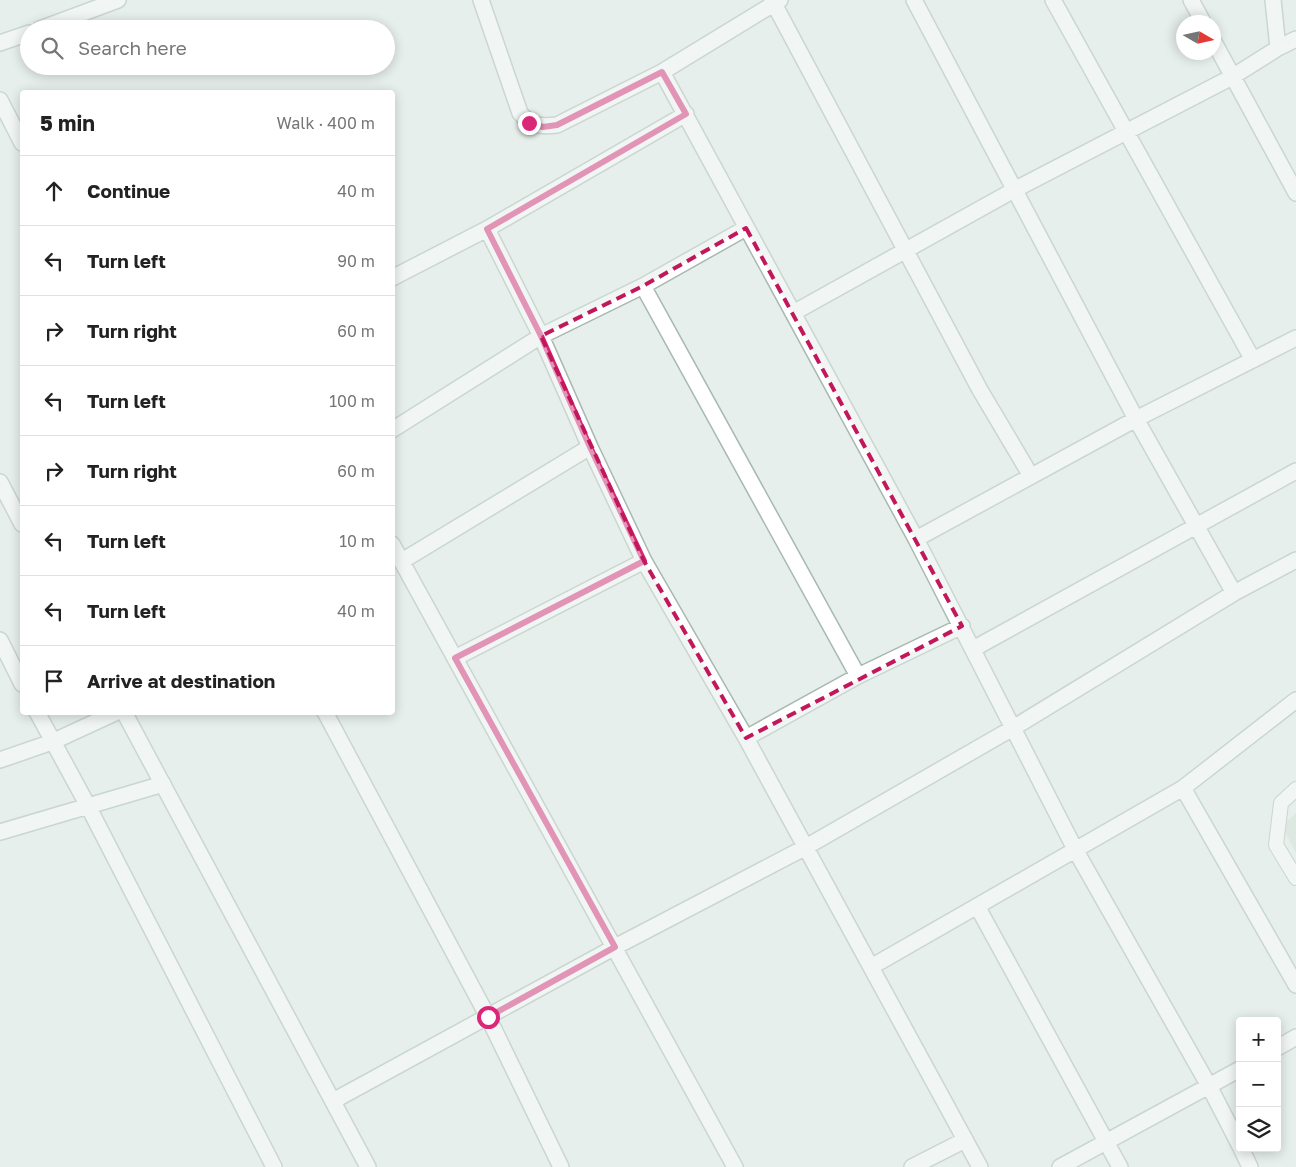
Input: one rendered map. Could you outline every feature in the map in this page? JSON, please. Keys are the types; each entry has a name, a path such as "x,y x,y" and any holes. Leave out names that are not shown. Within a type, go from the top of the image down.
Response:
{"street":[{"path":"64,20 118,0"},
{"path":"481,0 520,113 529,123 543,127 557,125 662,72 775,1 980,390 1031,476"},
{"path":"914,0 1136,419 1234,594"},
{"path":"1053,0 1253,360"},
{"path":"1191,0 1199,15"},
{"path":"1273,0 1278,48"},
{"path":"0,43 20,36"},
{"path":"793,313 1014,190 1232,77 1296,39"},
{"path":"1221,56 1296,193"},
{"path":"662,72 916,539 1076,851 1209,1086 1236,1139"},
{"path":"0,100 20,139"},
{"path":"395,276 487,229 686,114"},
{"path":"395,428 541,336 643,286 746,228"},
{"path":"487,229 541,336 590,447 644,561 746,738 980,1167"},
{"path":"643,286 858,676"},
{"path":"916,539 1136,419 1296,338"},
{"path":"402,561 590,447"},
{"path":"973,650 1196,524 1296,471"},
{"path":"0,482 20,520"},
{"path":"395,549 735,1167"},
{"path":"333,1101 615,947 806,847 1012,728 1234,594 1296,560"},
{"path":"455,658 644,561"},
{"path":"746,738 858,676 962,626"},
{"path":"0,640 20,680"},
{"path":"871,967 1184,788 1296,700"},
{"path":"38,715 88,806 274,1167"},
{"path":"0,760 52,742 110,715"},
{"path":"126,715 368,1167"},
{"path":"328,715 488,1017 561,1167"},
{"path":"0,832 162,784"},
{"path":"1184,788 1296,985"},
{"path":"977,906 1120,1167"},
{"path":"1281,1046 1296,1037"},
{"path":"1060,1167 1108,1143 1236,1071"},
{"path":"912,1167 965,1140"},
{"path":"1242,1152 1250,1167"}],"lane":[{"path":"1296,789 1281,803 1276,845 1296,878"}],"highlighted area":[{"path":"746,228 962,626 746,738 644,561 541,336 643,286"}],"shaded area":[{"path":"1296,813 1296,853 1282,826"}],"route":[{"path":"488,1017 615,947 455,658 644,561 590,447 541,336 487,229 686,114 662,72 557,125 543,127 529,123"}]}
